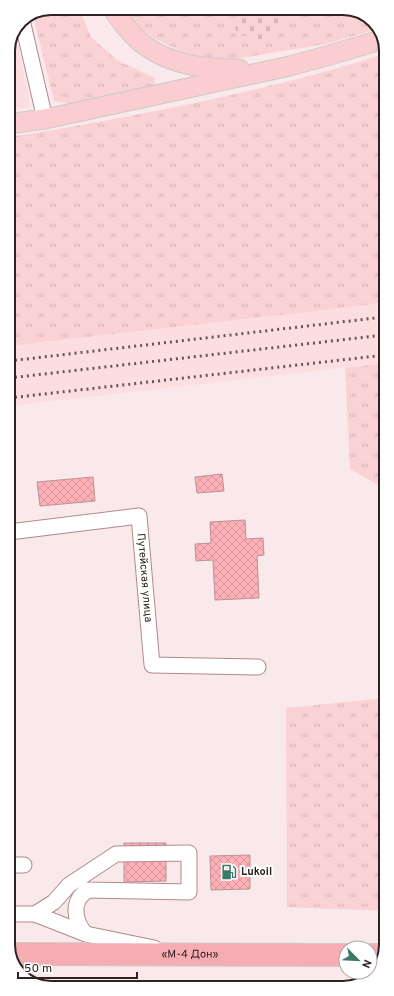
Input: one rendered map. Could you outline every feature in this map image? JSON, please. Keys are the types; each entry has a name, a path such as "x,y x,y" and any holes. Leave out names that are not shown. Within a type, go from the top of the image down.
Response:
{"highway":[{"name":"«М-4 Дон»","path":"16,954 338,955"}],"main road":[{"path":"117,15 126,27 146,47 174,61 196,67 214,69 290,66"},
{"path":"15,123 45,119 290,66 377,41"}],"street":[{"path":"24,28 45,119"},
{"name":"Путейская улица","path":"15,531 140,516 152,665 258,667"},
{"path":"36,914 54,902 69,885 116,854 189,853 189,892 88,890 80,897 76,907 79,927 86,934"},
{"path":"15,914 36,914 86,934 184,954"}],"shaded area":[{"path":"16,41 29,97 30,108 15,109 15,49"},
{"path":"379,304 379,364 15,405 15,345"}],"green space":[{"path":"47,15 82,15 91,37 117,60 155,78 154,89 71,104 54,101 34,20"},
{"path":"129,15 345,15 361,20 372,31 326,44 235,59 204,58 180,51 154,38 137,26"},
{"path":"235,15 286,15 269,41 236,34"},
{"path":"379,56 379,304 15,345 15,136 201,102 293,80"},
{"path":"379,364 379,486 350,469 345,368"},
{"path":"379,699 379,911 287,907 286,708"}],"building":[{"path":"222,474 224,491 197,493 195,477"},
{"path":"93,477 95,501 40,506 37,482"},
{"path":"245,520 246,539 263,538 264,555 257,556 259,598 215,600 213,560 196,561 195,544 211,543 210,522"},
{"path":"124,843 166,843 166,881 124,882"},
{"path":"250,855 250,889 211,890 210,856"}],"railway":[{"path":"15,360 379,318"},
{"path":"15,377 379,336"},
{"path":"15,397 379,356"}],"place":[{"name":"Lukoil","path":"229,872"}]}
